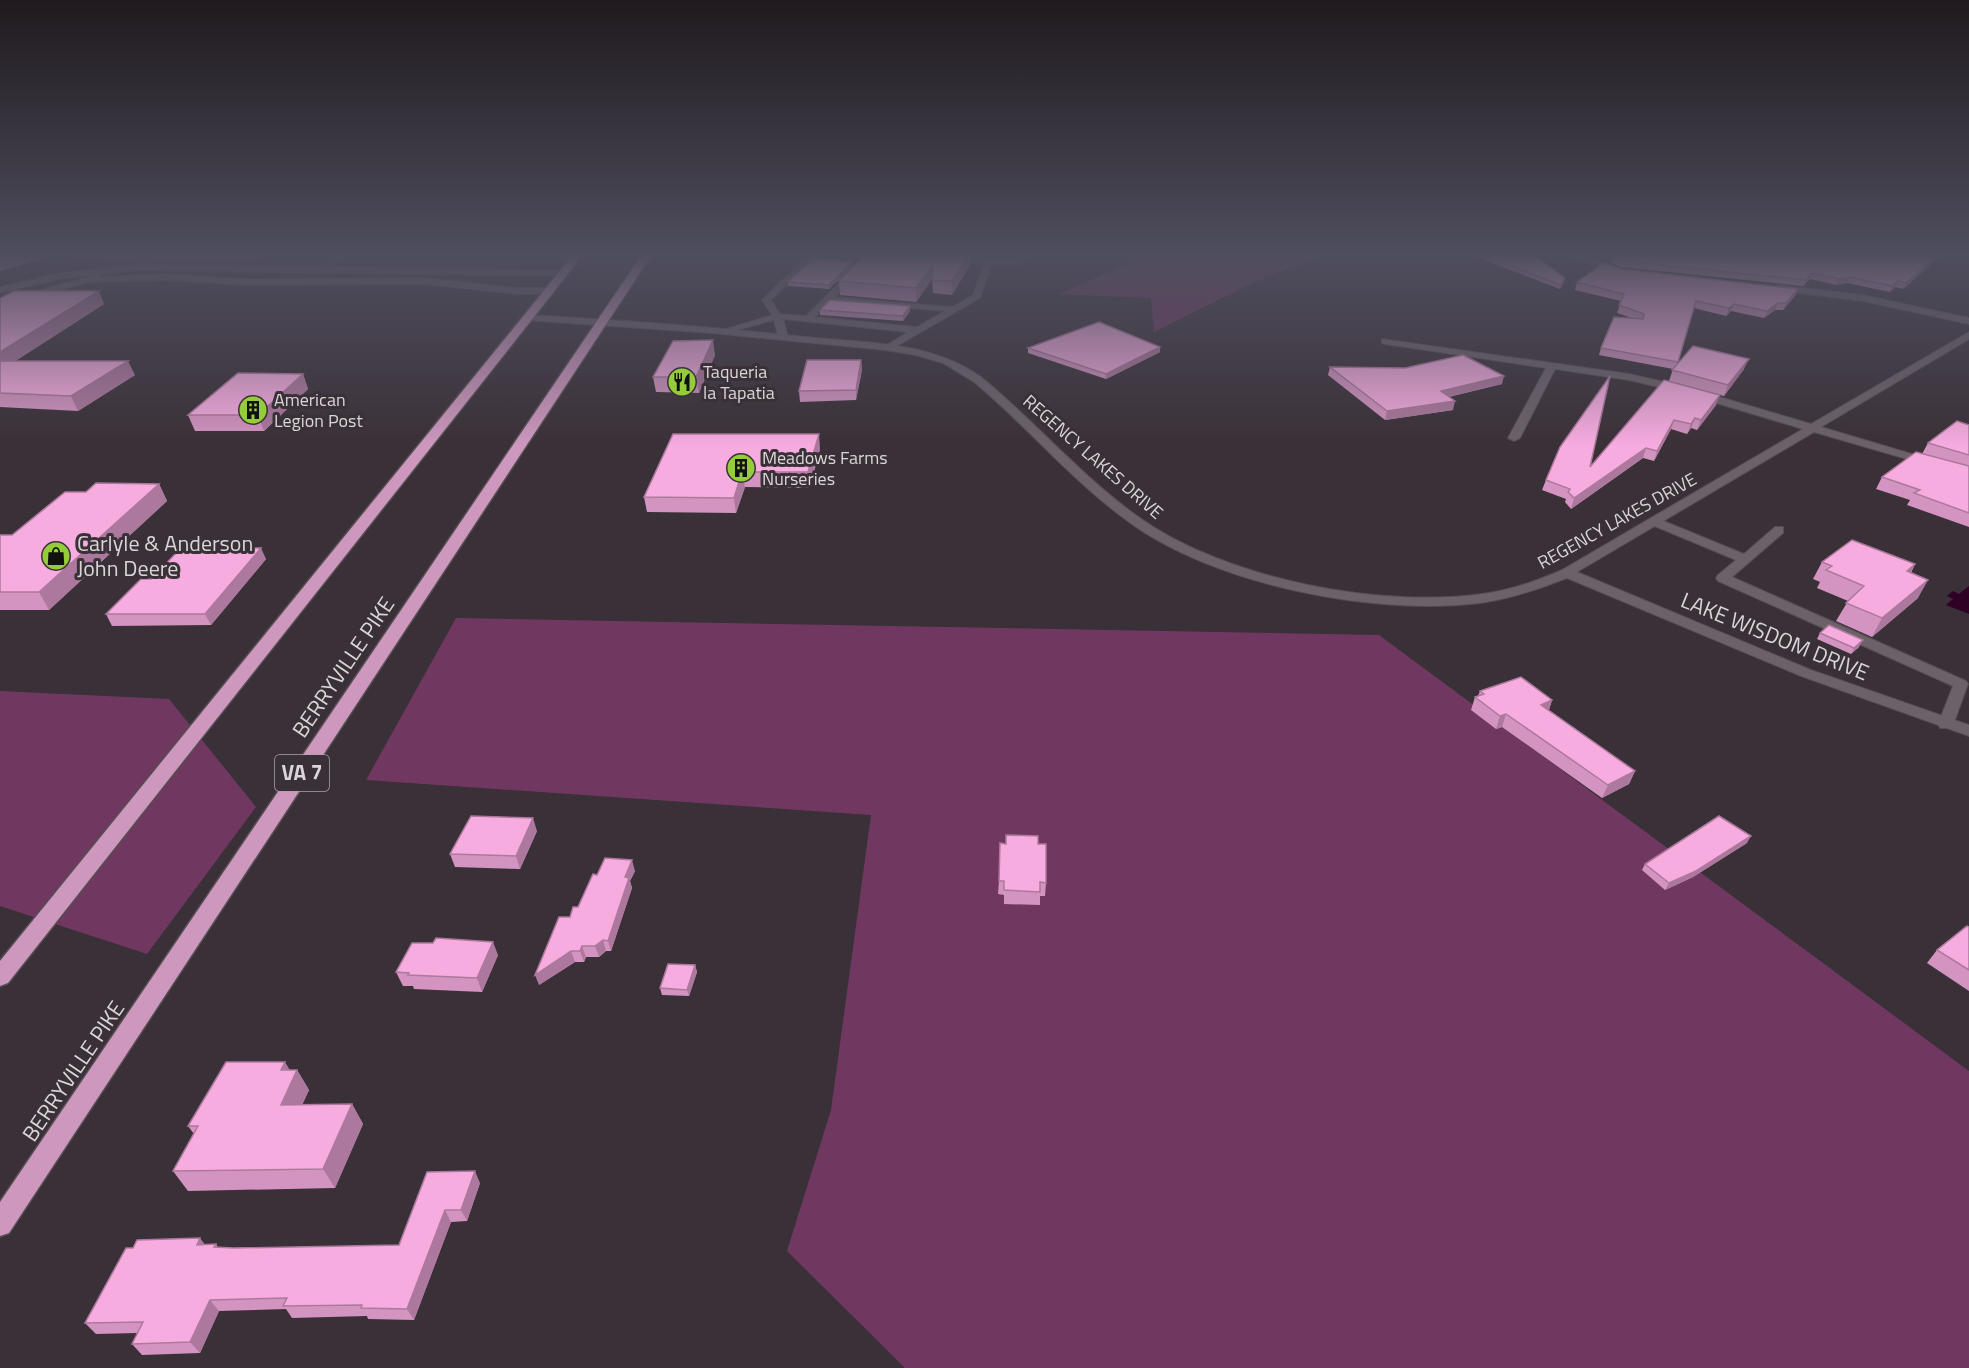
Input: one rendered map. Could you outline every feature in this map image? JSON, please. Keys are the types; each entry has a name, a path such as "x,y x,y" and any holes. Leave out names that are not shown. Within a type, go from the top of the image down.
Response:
{"highway":[{"path":"0,977 527,320"},
{"name":"BERRYVILLE PIKE","path":"0,1224 601,321"}],"street":[{"name":"REGENCY LAKES DRIVE","path":"573,320 887,348 945,360 968,372 1131,518 1169,543 1199,557 1257,575 1336,593 1431,602 1505,595 1568,573 1969,335"},
{"path":"726,332 765,320"},
{"path":"778,320 783,337"},
{"path":"817,320 920,330"},
{"path":"887,348 937,320"},
{"path":"1384,340 1678,388 1936,464"},
{"path":"1514,438 1552,366"},
{"path":"1656,522 1745,559"},
{"path":"1779,530 1723,578 1961,684 1946,724"},
{"name":"LAKE WISDOM DRIVE","path":"1568,573 1796,669 1969,731"}],"shaded area":[{"path":"1153,320 1178,320 1154,332"},
{"path":"1969,586 1969,614 1946,605 1953,599 1947,596 1953,591 1959,594"},
{"path":"456,618 1379,635 1969,1071 1969,1368 905,1368 787,1251 831,1110 871,815 366,780"},
{"path":"0,691 169,699 256,807 147,954 0,906"}],"building":[{"path":"0,320 52,320 0,352"},
{"path":"1613,320 1690,320 1678,362 1601,348"},
{"path":"1099,322 1160,347 1106,374 1028,348"},
{"path":"713,340 696,377 653,377 673,341"},
{"path":"1693,346 1749,359 1728,385 1672,370"},
{"path":"1463,355 1504,376 1441,391 1455,401 1387,411 1330,367 1405,368"},
{"path":"807,360 861,360 856,390 799,391"},
{"path":"0,361 128,361 71,396 0,393"},
{"path":"238,373 303,374 258,415 188,415"},
{"path":"1610,376 1590,467 1664,380 1720,395 1701,420 1695,418 1691,424 1674,420 1657,451 1646,448 1574,498 1568,492 1570,489 1546,480 1560,447"},
{"path":"1957,421 1969,425 1969,455 1928,443"},
{"path":"673,434 819,434 808,472 742,472 734,498 644,497"},
{"path":"1916,452 1969,466 1969,513 1914,493 1920,490 1882,477"},
{"path":"96,483 159,484 39,592 0,592 0,535 12,535 65,492 86,492"},
{"path":"1852,540 1915,564 1907,571 1928,580 1882,618 1846,603 1864,586 1826,570 1832,566 1822,562"},
{"path":"181,548 261,548 205,614 106,614 141,579 151,579"},
{"path":"1829,625 1863,640 1854,648 1820,633"},
{"path":"1521,677 1552,700 1541,705 1635,771 1608,785 1506,714 1500,716 1475,697 1484,694 1480,691"},
{"path":"471,816 533,818 516,856 450,854"},
{"path":"1719,816 1751,836 1696,871 1669,883 1645,864"},
{"path":"1006,835 1038,836 1038,844 1046,844 1046,883 1040,882 1040,892 1004,890 1004,881 999,881 1000,843 1006,844"},
{"path":"605,858 632,860 625,877 629,878 608,941 603,940 595,946 582,946 580,951 571,951 535,975 559,917 570,917 573,907 578,907 593,874 597,875"},
{"path":"1967,926 1969,927 1969,970 1937,950"},
{"path":"436,938 493,942 477,978 408,975 409,973 396,972 412,943 433,943"},
{"path":"668,964 695,965 687,990 660,988"},
{"path":"226,1062 285,1062 281,1070 297,1070 281,1105 352,1104 323,1169 173,1171 198,1126 188,1126"},
{"path":"475,1171 461,1210 445,1210 407,1309 361,1308 362,1305 283,1306 287,1298 210,1300 190,1342 132,1344 143,1322 85,1323 126,1248 133,1248 137,1240 200,1238 197,1245 216,1244 214,1247 234,1248 399,1245 427,1172"}],"place":[{"name":"Taqueria la Tapatia","path":"682,382"},
{"name":"American Legion Post","path":"253,410"},
{"name":"Meadows Farms Nurseries","path":"741,468"},
{"name":"Carlyle & Anderson John Deere","path":"56,556"}]}
